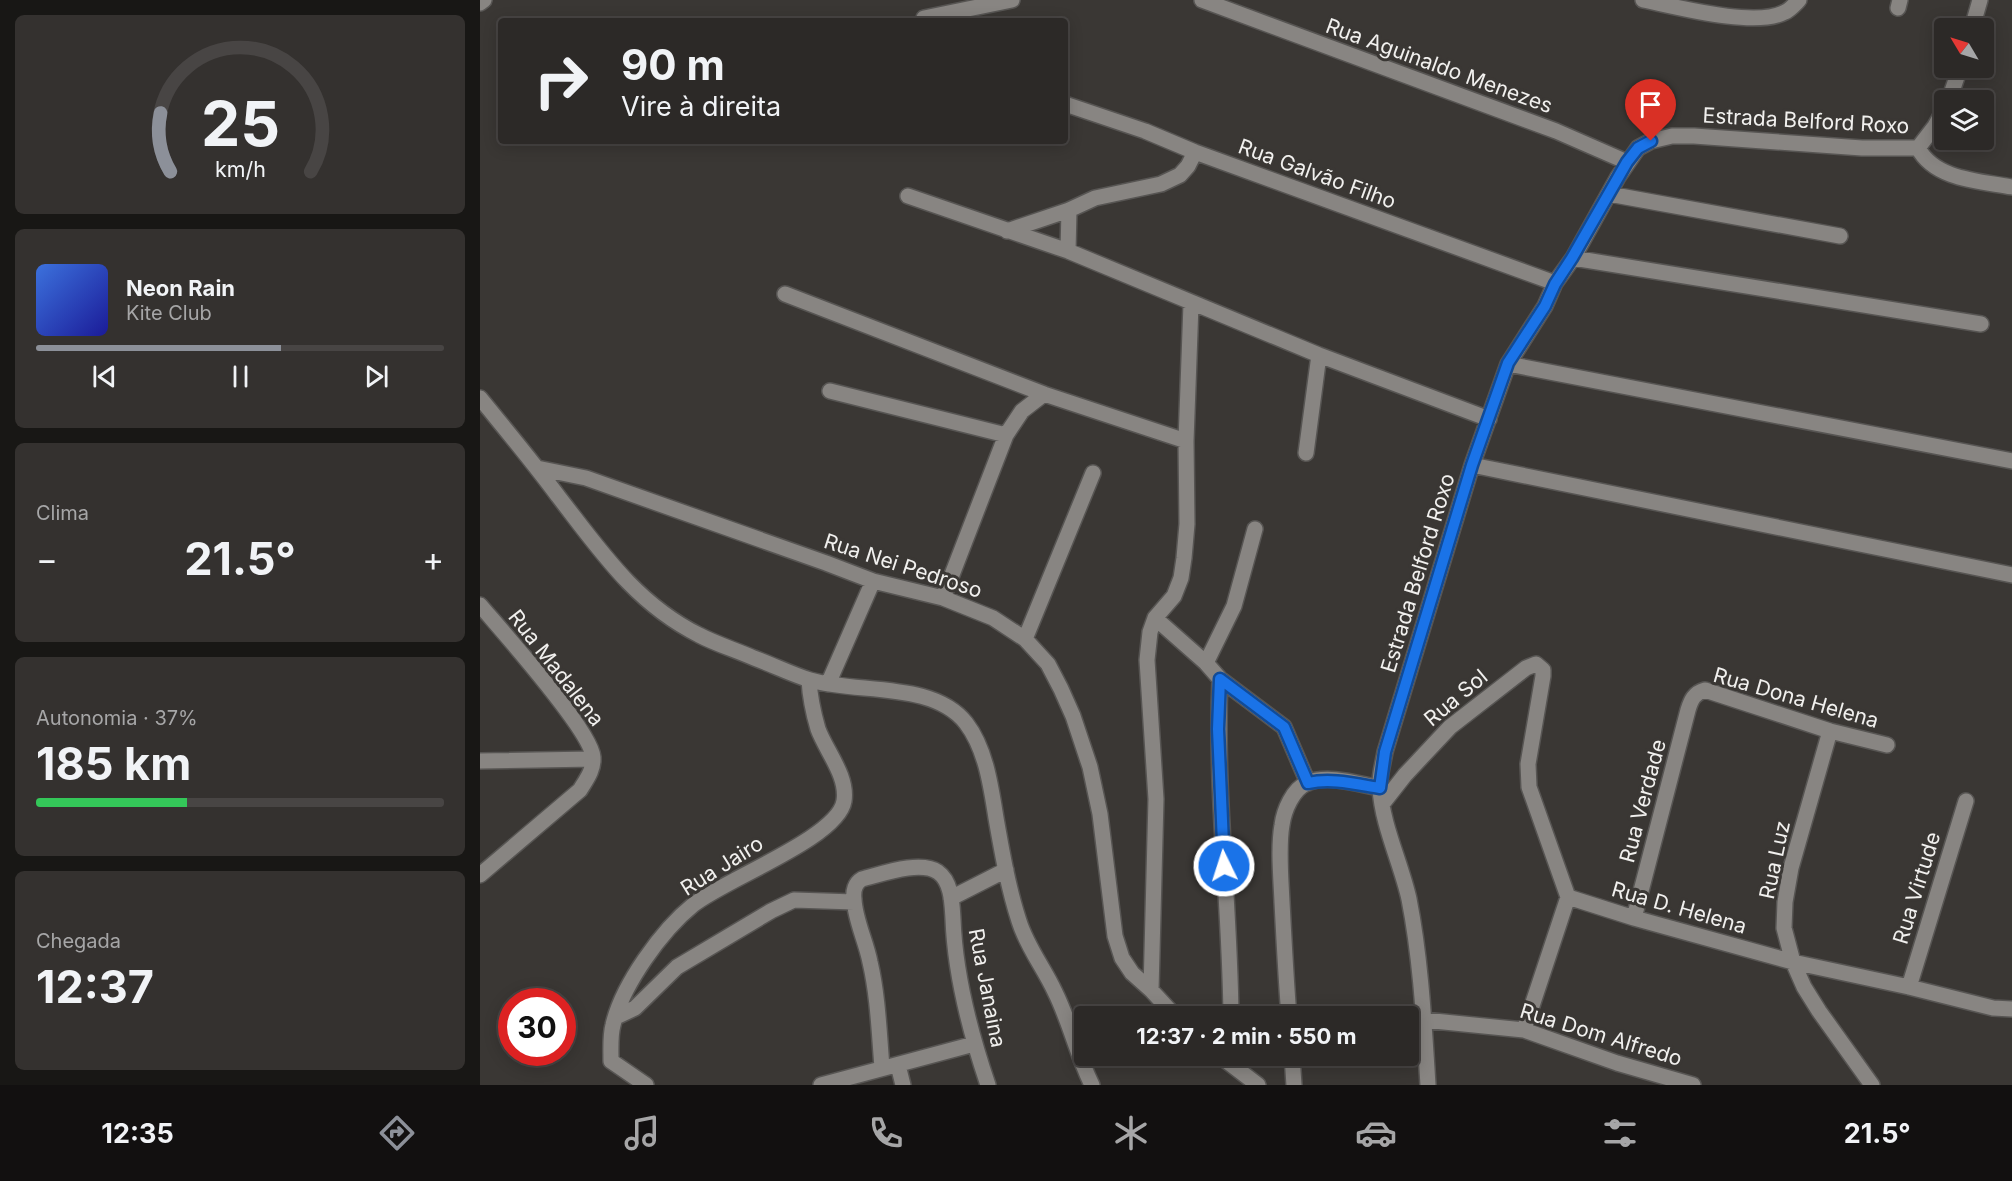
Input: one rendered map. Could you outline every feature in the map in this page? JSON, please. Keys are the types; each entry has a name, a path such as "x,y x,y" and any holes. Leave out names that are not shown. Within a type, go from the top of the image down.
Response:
{"street":[{"path":"480,3 484,0"},
{"path":"924,18 1012,0"},
{"path":"1643,0 1724,15 1764,18 1785,12 1799,0"},
{"path":"1975,18 1980,0"},
{"name":"Rua Aguinaldo Menezes","path":"1204,1 1556,131 1627,162"},
{"name":"Rua Galvão Filho","path":"1068,105 1144,131 1195,152 1555,284"},
{"name":"Estrada Belford Roxo","path":"1428,1085 1424,1020 1408,897 1381,796 1385,752 1472,465 1508,363 1545,306 1555,284 1627,162 1638,148 1651,141 1672,136 1694,136 1862,148 1918,148 1934,127"},
{"path":"1918,148 1932,166 1944,173 2012,188"},
{"path":"1007,231 1069,210 1095,198 1161,184 1180,175 1195,152"},
{"path":"1609,194 1840,236"},
{"path":"908,196 1068,251 1191,304 1489,419"},
{"path":"1068,251 1069,210"},
{"path":"1572,258 1981,324"},
{"path":"785,294 1044,394 1186,441"},
{"path":"1151,990 1156,799 1148,660 1150,632 1155,618 1174,596 1181,578 1187,524 1186,441 1191,304"},
{"path":"1306,453 1319,355"},
{"path":"1508,363 2012,461"},
{"path":"830,391 1006,435"},
{"path":"943,598 1006,435 1022,411 1044,394"},
{"path":"480,398 618,574 664,615 699,636 809,680 900,692 933,699 948,707 966,723 979,748 988,775 1005,870 1019,922 1032,953 1055,991 1092,1085"},
{"path":"1472,465 2012,575"},
{"name":"Rua Nei Pedroso","path":"537,468 586,478 873,581 943,598 993,618 1025,639 1048,664 1073,717 1090,767 1100,814 1115,936 1122,958 1132,973 1166,1006"},
{"path":"1025,639 1093,473"},
{"path":"1206,663 1234,606 1255,529"},
{"path":"828,684 873,581"},
{"name":"Rua Madalena","path":"480,605 582,731 591,748 593,759"},
{"path":"1155,618 1206,663 1220,679 1284,727 1308,783"},
{"name":"Rua Sol","path":"1381,796 1399,782 1450,726 1526,668 1536,664 1540,666 1543,676 1527,764 1529,787 1568,897"},
{"path":"1220,679 1218,740 1232,1006"},
{"name":"Rua Jairo","path":"646,1085 611,1061 611,1036 615,1017 640,965 693,905 820,833 840,813 844,800 843,782 819,729 810,700 809,680"},
{"name":"Rua Dona Helena","path":"1695,695 1706,690 1830,731 1887,745"},
{"name":"Rua Verdade","path":"1634,918 1688,710 1695,695"},
{"name":"Rua Luz","path":"1830,731 1791,868 1785,902 1784,928 1793,962 1804,987 1872,1085"},
{"path":"480,760 593,759 590,775 579,790 480,875"},
{"path":"1288,1006 1281,876 1282,824 1288,805 1297,790 1308,783 1321,780 1337,781 1381,796"},
{"name":"Rua Virtude","path":"1909,987 1965,801"},
{"name":"Rua Janaina","path":"854,902 855,887 858,882 909,868 923,867 938,872 947,883 951,898 953,940 974,1044 988,1085"},
{"path":"951,898 1005,870"},
{"path":"1524,1030 1568,897"},
{"name":"Rua D. Helena","path":"1568,897 1634,918 1793,962 1993,1008 2012,1009"},
{"path":"615,1017 635,1008 677,967 771,910 794,900 854,902 876,994 882,1067"},
{"name":"Rua Dom Alfredo","path":"1424,1020 1524,1030 1617,1063 1693,1085"},
{"path":"821,1085 974,1044"},
{"path":"898,1065 903,1085"},
{"path":"1236,1066 1258,1085"},
{"path":"1293,1066 1294,1085"}],"route":[{"path":"1224,866 1218,729 1220,679 1284,727 1308,783 1321,780 1337,781 1380,788 1385,752 1472,465 1508,363 1545,306 1555,284 1627,162 1638,148 1651,141"}]}
